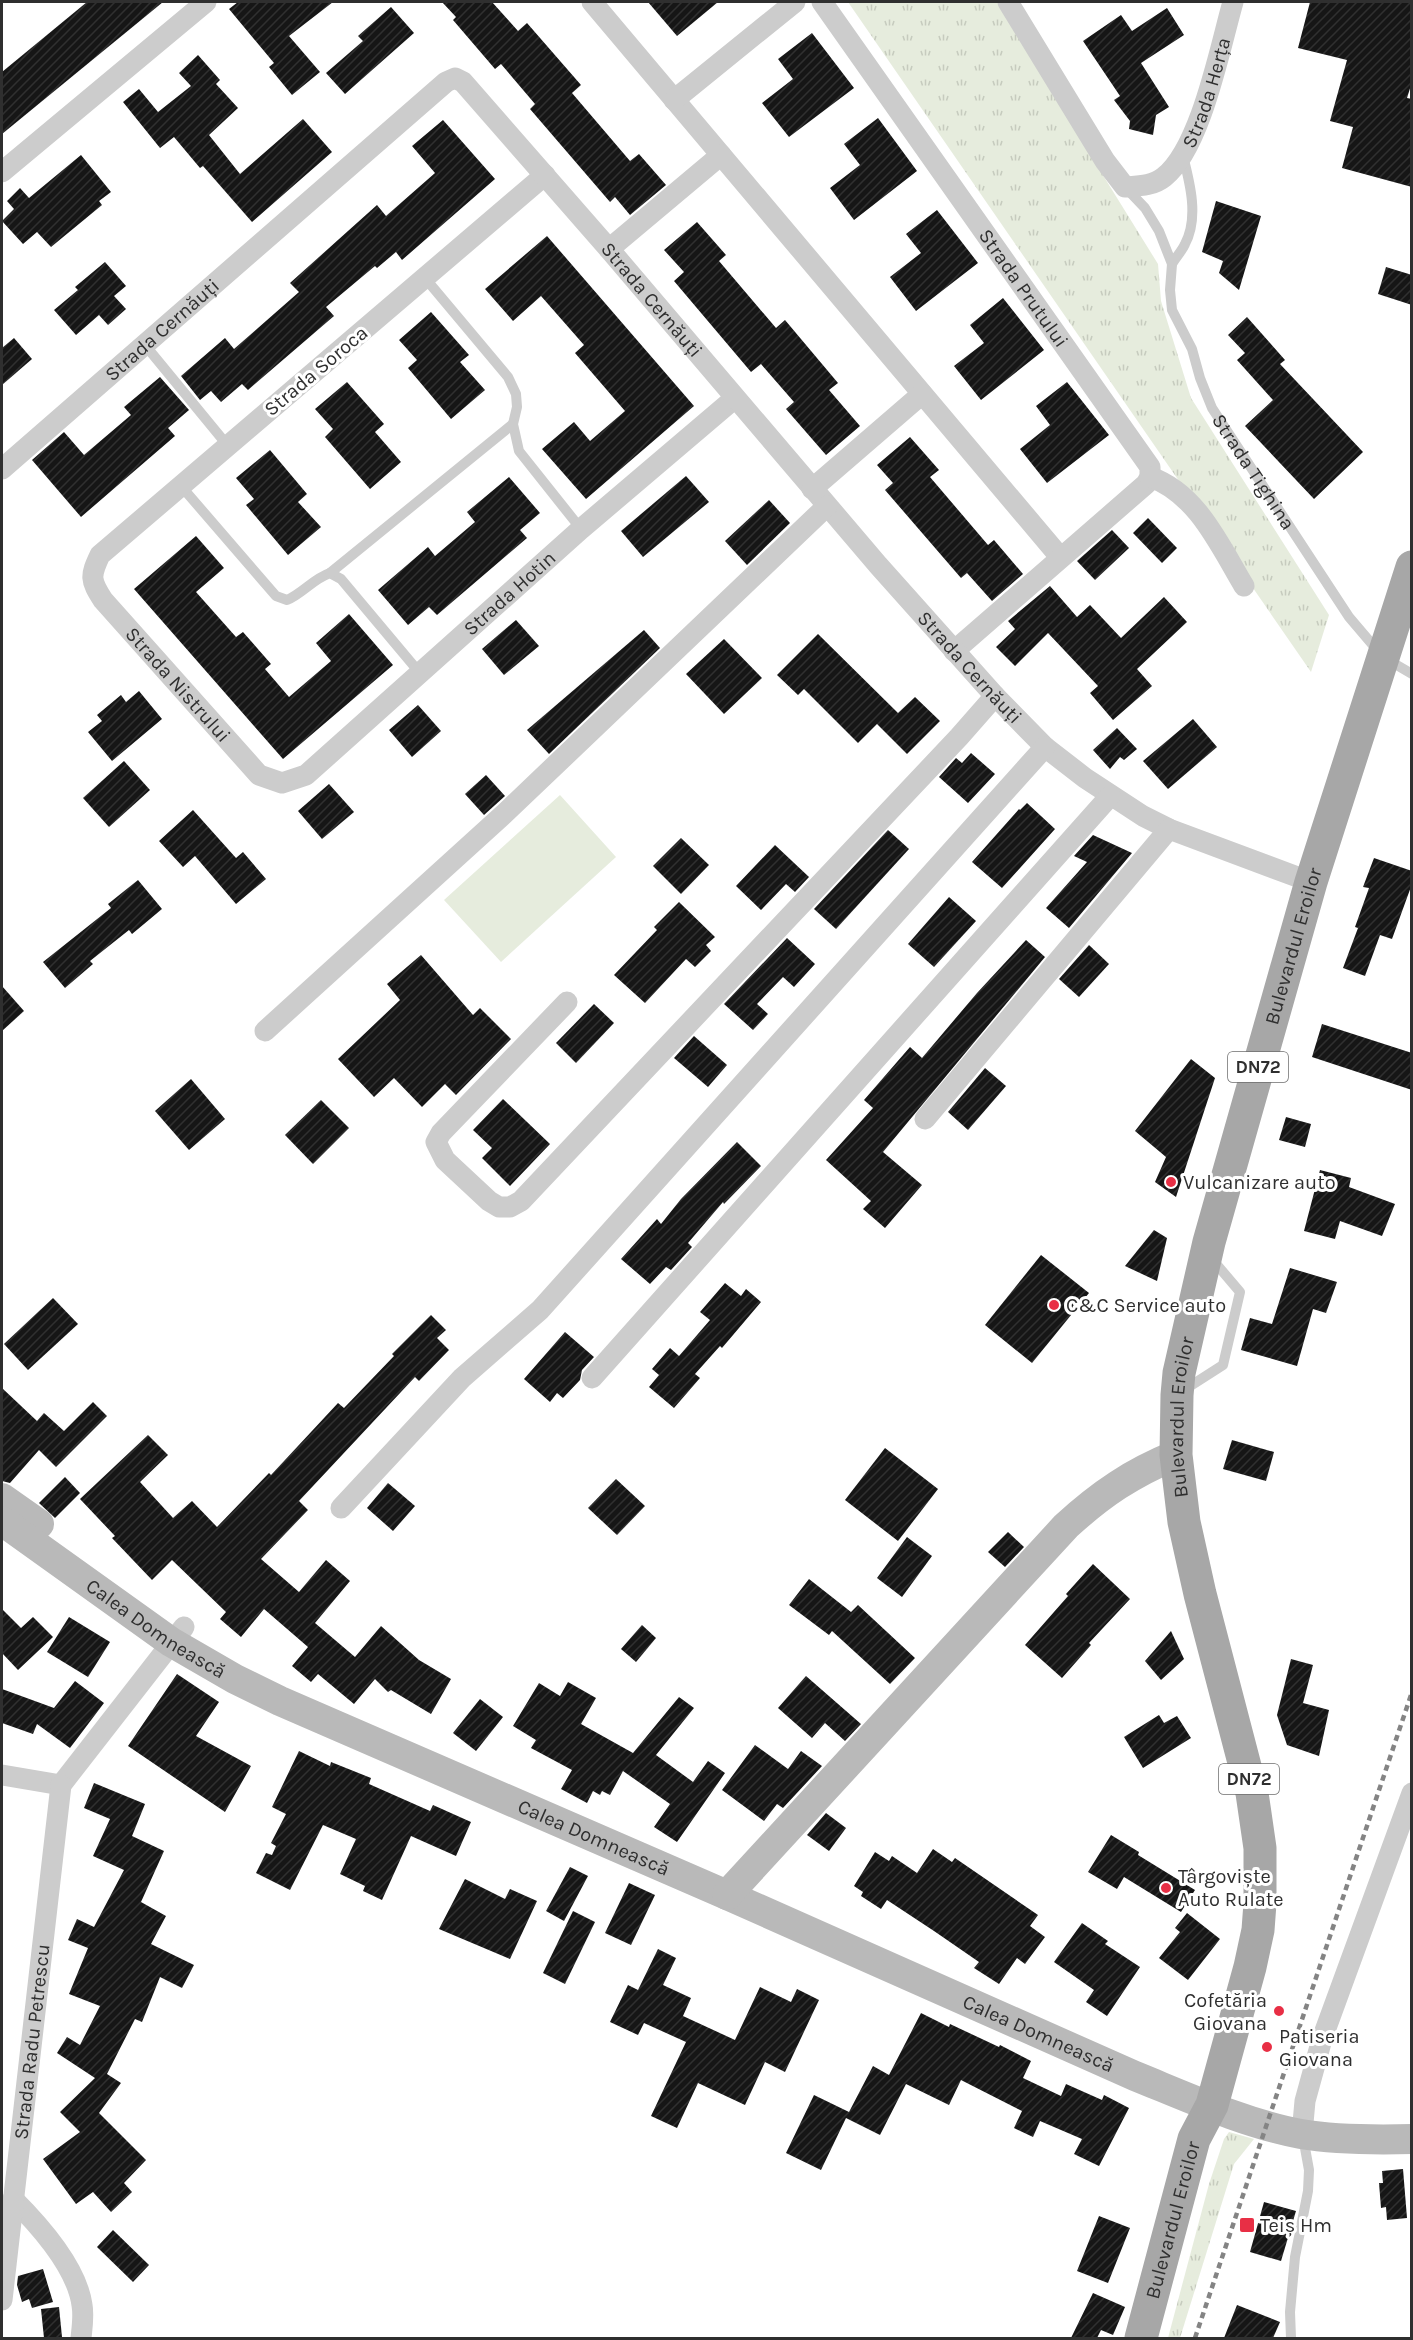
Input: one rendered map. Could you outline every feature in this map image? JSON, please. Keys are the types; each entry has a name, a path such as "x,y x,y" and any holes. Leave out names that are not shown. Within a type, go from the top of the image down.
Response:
{"main road":[{"name":"Bulevardul Eroilor","path":"1141,2338 1194,2139 1212,2105 1258,1930 1261,1868 1252,1793 1184,1522 1176,1455 1177,1395 1187,1333 1206,1252 1311,882 1412,567"},
{"path":"733,1888 1066,1526 1120,1482 1176,1455"},
{"name":"Calea Domnească","path":"2,1498 177,1634"},
{"name":"Calea Domnească","path":"2,1521 177,1634 237,1659 289,1687 733,1888 1135,2076 1265,2124 1302,2134 1372,2140 1412,2139"},
{"name":"Calea Domnească","path":"733,1888 1142,2057 1181,2081 1212,2105"},
{"name":"Bulevardul Eroilor","path":"1165,2338 1214,2143 1212,2105"}],"street":[{"path":"592,2 1060,557"},
{"path":"674,100 795,2"},
{"name":"Strada Prutului","path":"822,2 1144,457 1150,467 1150,477"},
{"path":"1008,2 1105,161 1125,187"},
{"name":"Strada Herța","path":"1125,187 1146,186 1164,177 1183,155 1202,112 1233,2"},
{"path":"2,172 192,6"},
{"name":"Strada Cernăuți","path":"2,469 446,82 455,78 463,82 545,175 812,489 954,651 1045,747 1110,796 1169,829 1311,882"},
{"path":"609,249 721,155"},
{"name":"Strada Soroca","path":"93,570 100,555 545,175"},
{"path":"812,489 922,394"},
{"name":"Strada Hotin","path":"282,783 306,775 580,529 735,398"},
{"path":"954,651 1146,484 1150,477 1164,482 1182,495 1200,515 1244,586"},
{"path":"265,1031 504,814 827,506"},
{"name":"Strada Nistrului","path":"93,570 92,583 118,618 259,775 282,783"},
{"path":"567,1002 441,1133 436,1142 445,1160 489,1201 500,1207 521,1201 539,1184 625,1089 995,696"},
{"path":"341,1508 462,1378 540,1310 1045,747"},
{"path":"592,1378 1110,796"},
{"path":"925,1119 1169,829"},
{"path":"2,1775 61,1785 177,1634"},
{"name":"Strada Radu Petrescu","path":"2,2300 61,1785"},
{"path":"1302,2134 1305,2101 1323,2039 1412,1793"},
{"path":"13,2199 30,2216 63,2259 82,2305 81,2338"}],"lane":[{"path":"1172,264 1186,243 1192,222 1192,188 1183,155"},
{"path":"1125,187 1159,231 1172,264"},
{"name":"Strada Tighina","path":"1172,264 1170,290 1172,310 1192,350 1212,408 1349,617 1383,657 1412,674"},
{"path":"425,278 508,377 516,394 517,407 513,424 519,451 580,529"},
{"path":"145,345 228,446"},
{"path":"180,486 276,596 287,600 296,596 317,578 330,573 513,424"},
{"path":"330,573 341,579 419,672"},
{"path":"1291,2338 1290,2312 1295,2257 1308,2191 1309,2170 1302,2134"}],"green space":[{"path":"848,2 998,2 1158,264 1161,301 1191,398 1329,615 1311,672"},
{"path":"560,795 616,857 501,962 444,900"},
{"path":"1229,2132 1254,2139 1234,2164 1180,2338 1168,2338 1209,2184 1224,2139"}],"building":[{"path":"87,2 163,2 2,134 2,72"},
{"path":"238,2 333,2 289,36 320,72 292,95 269,67 274,63 229,9"},
{"path":"442,2 492,2 518,31 527,23 581,85 572,93 630,161 639,154 666,185 630,215 615,197 610,202 530,109 535,104 501,64 495,69 453,20 456,17"},
{"path":"648,2 718,2 677,36"},
{"path":"1310,2 1412,2 1412,82 1407,98 1412,99 1412,187 1342,168 1353,127 1330,121 1347,60 1298,48"},
{"path":"391,7 414,33 345,94 326,73 363,41 358,36"},
{"path":"1167,8 1184,35 1141,63 1169,107 1156,115 1153,135 1129,129 1130,121 1114,100 1120,96 1083,41 1121,15 1132,31"},
{"path":"812,33 854,88 789,137 762,103 793,79 778,59"},
{"path":"198,55 220,80 216,84 238,108 209,135 240,174 303,119 332,152 252,222 203,166 200,168 174,137 160,148 123,102 139,89 158,112 191,86 179,73"},
{"path":"878,118 917,171 854,220 830,188 860,165 844,144"},
{"path":"443,120 495,179 402,260 396,252 377,268 375,266 326,307 334,316 248,390 242,384 221,402 211,391 200,400 181,376 225,338 234,349 299,292 290,283 377,205 386,216 435,173 412,146"},
{"path":"81,155 111,192 99,201 102,205 51,247 37,232 23,244 2,221 14,209 7,201 20,188 29,198"},
{"path":"1216,201 1261,216 1239,290 1219,273 1223,261 1202,252"},
{"path":"937,210 978,263 916,311 890,277 921,253 906,234"},
{"path":"697,222 726,255 719,261 776,328 785,320 838,383 829,390 860,426 826,455 786,409 794,402 761,364 751,372 674,281 684,272 664,250"},
{"path":"547,236 694,406 586,499 542,449 574,422 590,441 625,411 575,353 584,345 541,296 513,321 485,289"},
{"path":"105,262 126,286 114,296 126,309 108,325 99,315 76,335 54,310 78,290 75,287"},
{"path":"1386,267 1412,275 1412,305 1378,294"},
{"path":"1003,298 1044,350 981,400 954,366 984,343 970,325"},
{"path":"431,312 469,355 460,362 485,390 451,419 408,368 417,360 399,340"},
{"path":"1247,317 1285,360 1280,364 1363,452 1314,499 1245,426 1273,400 1237,360 1245,353 1228,335"},
{"path":"14,338 32,359 2,385 2,348"},
{"path":"160,377 189,410 168,428 175,436 81,517 32,460 64,432 84,455 131,415 124,407"},
{"path":"347,382 384,424 375,432 401,462 370,489 325,437 333,429 315,409"},
{"path":"1067,382 1109,435 1047,483 1020,449 1050,425 1036,406"},
{"path":"910,437 939,470 930,477 988,545 994,540 1023,574 992,601 967,573 961,578 885,490 893,483 877,465"},
{"path":"270,450 307,494 298,502 321,527 288,555 246,505 254,499 236,478"},
{"path":"686,476 709,502 643,557 621,531"},
{"path":"509,477 540,513 520,530 527,538 437,615 429,607 408,625 378,590 428,547 435,556 475,522 467,512"},
{"path":"769,500 790,523 747,565 725,541"},
{"path":"1148,518 1177,548 1162,563 1133,533"},
{"path":"1112,530 1129,548 1095,580 1077,561"},
{"path":"196,536 224,568 196,592 236,637 243,632 271,664 265,669 289,697 331,661 316,643 349,614 393,665 283,759 134,589"},
{"path":"1050,586 1077,617 1090,605 1121,638 1164,597 1187,622 1137,669 1152,686 1113,720 1090,693 1098,686 1048,633 1015,666 996,647 1015,629 1008,621"},
{"path":"516,620 539,646 504,675 482,649"},
{"path":"644,630 660,648 549,754 527,730"},
{"path":"818,634 898,713 915,697 940,721 907,754 877,724 858,743 804,689 798,695 777,675"},
{"path":"724,639 762,678 724,714 686,674"},
{"path":"139,691 162,719 112,761 88,732 102,721 97,715 121,695 126,702"},
{"path":"418,705 441,731 412,757 389,730"},
{"path":"1193,719 1217,747 1168,789 1143,761"},
{"path":"1117,728 1137,749 1124,760 1120,757 1110,769 1093,750"},
{"path":"971,753 995,774 968,803 939,777 956,758 962,763"},
{"path":"124,761 150,790 109,827 83,798"},
{"path":"486,775 505,796 484,815 465,794"},
{"path":"329,784 354,812 322,839 298,811"},
{"path":"1027,803 1055,829 1002,888 972,862"},
{"path":"193,810 236,858 243,852 266,879 236,904 195,856 183,867 159,841"},
{"path":"888,830 909,849 836,929 814,909"},
{"path":"1093,835 1132,853 1069,928 1046,908 1087,862 1074,856"},
{"path":"681,838 709,865 681,894 653,866"},
{"path":"775,845 809,877 795,892 786,884 761,910 736,886"},
{"path":"1374,858 1412,871 1412,884 1392,939 1380,935 1365,976 1343,968 1358,928 1355,927 1369,888 1363,887"},
{"path":"138,880 162,909 132,934 129,930 90,961 93,964 65,988 43,962 111,908 108,904"},
{"path":"949,897 976,921 934,967 908,944"},
{"path":"679,902 715,937 706,945 711,951 695,967 686,959 645,1003 614,975 657,930 654,927"},
{"path":"787,938 815,964 794,987 783,977 757,1004 768,1014 753,1030 724,1004"},
{"path":"1026,940 1045,957 883,1152 922,1185 885,1228 863,1209 871,1201 826,1160 873,1108 864,1100 910,1047 922,1058"},
{"path":"1089,945 1109,964 1079,997 1059,979"},
{"path":"421,955 473,1015 480,1008 511,1039 456,1095 445,1084 422,1107 394,1078 374,1097 338,1059 400,1000 387,984"},
{"path":"2,986 24,1011 2,1031"},
{"path":"594,1004 614,1023 576,1063 556,1043"},
{"path":"1322,1024 1412,1053 1412,1090 1312,1057"},
{"path":"694,1036 727,1065 708,1087 674,1058"},
{"path":"1191,1059 1215,1078 1176,1197 1155,1182 1166,1157 1135,1131"},
{"path":"985,1068 1006,1086 968,1130 948,1112"},
{"path":"191,1079 225,1119 189,1150 155,1111"},
{"path":"503,1099 550,1144 510,1186 482,1158 492,1148 473,1130"},
{"path":"321,1100 349,1128 313,1164 285,1135"},
{"path":"1286,1117 1311,1124 1305,1147 1279,1140"},
{"path":"737,1142 761,1166 724,1204 723,1202 688,1243 692,1247 671,1270 666,1267 650,1284 621,1259 657,1219 661,1224 681,1199"},
{"path":"1320,1170 1351,1178 1349,1187 1395,1204 1382,1236 1340,1221 1335,1239 1304,1231"},
{"path":"1154,1230 1167,1238 1157,1281 1125,1266"},
{"path":"1041,1255 1089,1293 1032,1363 985,1325"},
{"path":"1290,1268 1337,1282 1326,1313 1313,1309 1297,1366 1241,1350 1250,1318 1272,1324"},
{"path":"725,1283 741,1296 746,1289 761,1302 722,1348 720,1346 695,1374 700,1378 674,1408 649,1387 659,1375 652,1369 670,1348 679,1356 710,1320 700,1312"},
{"path":"53,1298 78,1324 28,1370 4,1344"},
{"path":"431,1315 446,1330 437,1338 449,1350 419,1381 415,1377 299,1501 308,1510 261,1559 299,1592 326,1560 350,1581 315,1623 355,1657 381,1626 419,1660 451,1679 431,1714 391,1690 388,1692 375,1679 354,1704 318,1674 311,1682 292,1666 308,1647 264,1609 241,1637 220,1619 226,1612 172,1560 152,1580 112,1538 115,1536 80,1499 148,1435 168,1455 140,1482 173,1518 192,1501 217,1527 269,1473 271,1475 338,1403 344,1408 394,1356 392,1354"},
{"path":"565,1332 594,1357 582,1370 580,1380 563,1398 557,1393 550,1402 524,1379"},
{"path":"2,1388 37,1421 44,1413 64,1431 93,1402 107,1416 56,1467 39,1450 10,1483 2,1481"},
{"path":"1232,1440 1274,1452 1266,1481 1223,1469"},
{"path":"885,1448 938,1489 898,1541 845,1500"},
{"path":"65,1477 80,1493 55,1518 39,1503"},
{"path":"616,1479 645,1506 617,1535 588,1508"},
{"path":"388,1483 415,1506 393,1531 367,1508"},
{"path":"1008,1532 1024,1547 1005,1567 988,1552"},
{"path":"907,1537 932,1556 902,1597 877,1578"},
{"path":"1093,1564 1130,1599 1089,1643 1091,1645 1062,1678 1025,1645"},
{"path":"809,1579 851,1612 858,1605 915,1658 890,1684 832,1631 829,1635 789,1605"},
{"path":"2,1609 21,1628 33,1617 53,1637 18,1670 2,1653"},
{"path":"69,1617 110,1642 88,1677 47,1652"},
{"path":"642,1625 656,1638 636,1662 621,1649"},
{"path":"1171,1631 1184,1659 1161,1680 1145,1661"},
{"path":"1291,1659 1313,1665 1303,1703 1329,1710 1319,1756 1287,1745 1277,1715"},
{"path":"177,1674 219,1702 196,1736 251,1766 225,1812 128,1746"},
{"path":"806,1676 861,1724 845,1741 825,1723 812,1738 778,1708"},
{"path":"75,1681 104,1703 70,1748 37,1724 33,1734 2,1723 2,1689 54,1708"},
{"path":"568,1682 596,1698 581,1724 633,1753 679,1697 694,1708 656,1755 693,1782 708,1761 725,1773 677,1842 654,1827 670,1804 623,1771 610,1795 602,1791 600,1795 593,1791 587,1803 561,1789 572,1770 531,1748 536,1740 513,1726 539,1683 560,1696"},
{"path":"480,1699 503,1717 476,1751 453,1733"},
{"path":"1159,1715 1164,1723 1177,1716 1191,1738 1143,1768 1124,1737"},
{"path":"755,1745 788,1769 801,1751 822,1766 783,1808 777,1804 764,1821 722,1790"},
{"path":"299,1751 330,1766 331,1762 371,1778 369,1784 430,1811 433,1805 471,1822 456,1856 411,1836 382,1900 363,1891 365,1886 340,1874 356,1839 323,1825 290,1890 256,1873 266,1853 272,1855 276,1846 271,1843 286,1814 272,1807"},
{"path":"94,1783 145,1804 132,1836 164,1851 141,1902 166,1916 151,1944 194,1965 182,1988 160,1977 142,2022 135,2019 107,2074 121,2083 99,2113 146,2160 124,2183 132,2192 111,2212 93,2192 76,2204 43,2159 80,2132 60,2112 95,2078 57,2053 67,2037 80,2045 100,2006 69,1994 88,1948 68,1940 77,1919 94,1927 124,1870 93,1856 110,1819 84,1808"},
{"path":"826,1813 846,1828 829,1851 807,1835"},
{"path":"1111,1835 1139,1852 1138,1855 1195,1890 1181,1912 1124,1877 1117,1889 1088,1872"},
{"path":"933,1849 952,1862 955,1858 1038,1915 1030,1926 1045,1937 1025,1964 1017,1958 999,1984 974,1968 979,1962 934,1931 887,1900 881,1909 861,1896 863,1892 854,1886 875,1852 889,1861 892,1856 917,1873"},
{"path":"570,1867 588,1876 564,1921 546,1911"},
{"path":"465,1879 505,1899 510,1889 537,1901 510,1959 439,1929"},
{"path":"629,1883 655,1895 631,1945 605,1933"},
{"path":"573,1911 595,1922 565,1984 543,1973"},
{"path":"1187,1913 1220,1939 1188,1980 1159,1958 1180,1932 1175,1928"},
{"path":"1082,1923 1108,1941 1105,1944 1140,1967 1107,2016 1086,2002 1094,1990 1054,1962"},
{"path":"658,1949 676,1958 663,1985 691,1998 683,2016 735,2040 760,1987 791,2002 797,1989 819,2000 785,2072 765,2062 745,2105 698,2083 677,2128 651,2116 686,2042 644,2023 638,2035 610,2022 628,1985 638,1990"},
{"path":"921,2013 949,2027 950,2024 999,2047 1000,2045 1031,2061 1023,2078 1061,2096 1066,2084 1102,2100 1104,2095 1129,2108 1099,2166 1074,2154 1082,2139 1040,2121 1033,2137 1014,2128 1022,2111 961,2080 949,2105 906,2084 880,2135 846,2118 821,2170 786,2153 814,2095 849,2112 873,2066 889,2075"},
{"path":"1403,2169 1407,2218 1387,2220 1386,2207 1381,2208 1379,2183 1383,2183 1382,2171"},
{"path":"1264,2202 1296,2211 1281,2261 1250,2252"},
{"path":"1099,2216 1130,2228 1108,2283 1077,2271"},
{"path":"113,2230 149,2265 133,2282 97,2247"},
{"path":"43,2269 53,2302 32,2308 29,2299 22,2302 17,2285 18,2276"},
{"path":"1093,2293 1125,2307 1113,2335 1101,2330 1097,2338 1071,2338"},
{"path":"1237,2305 1280,2322 1273,2338 1224,2338"},
{"path":"59,2307 62,2337 44,2338 41,2309"}],"railway":[{"path":"1195,2338 1412,1692"}],"place":[{"name":"Vulcanizare auto","path":"1171,1182"},
{"name":"C&C Service auto","path":"1054,1305"},
{"name":"Târgoviște Auto Rulate","path":"1166,1888"},
{"name":"Cofetăria Giovana","path":"1279,2011"},
{"name":"Patiseria Giovana","path":"1267,2047"},
{"name":"Teiș Hm","path":"1247,2225"}]}
